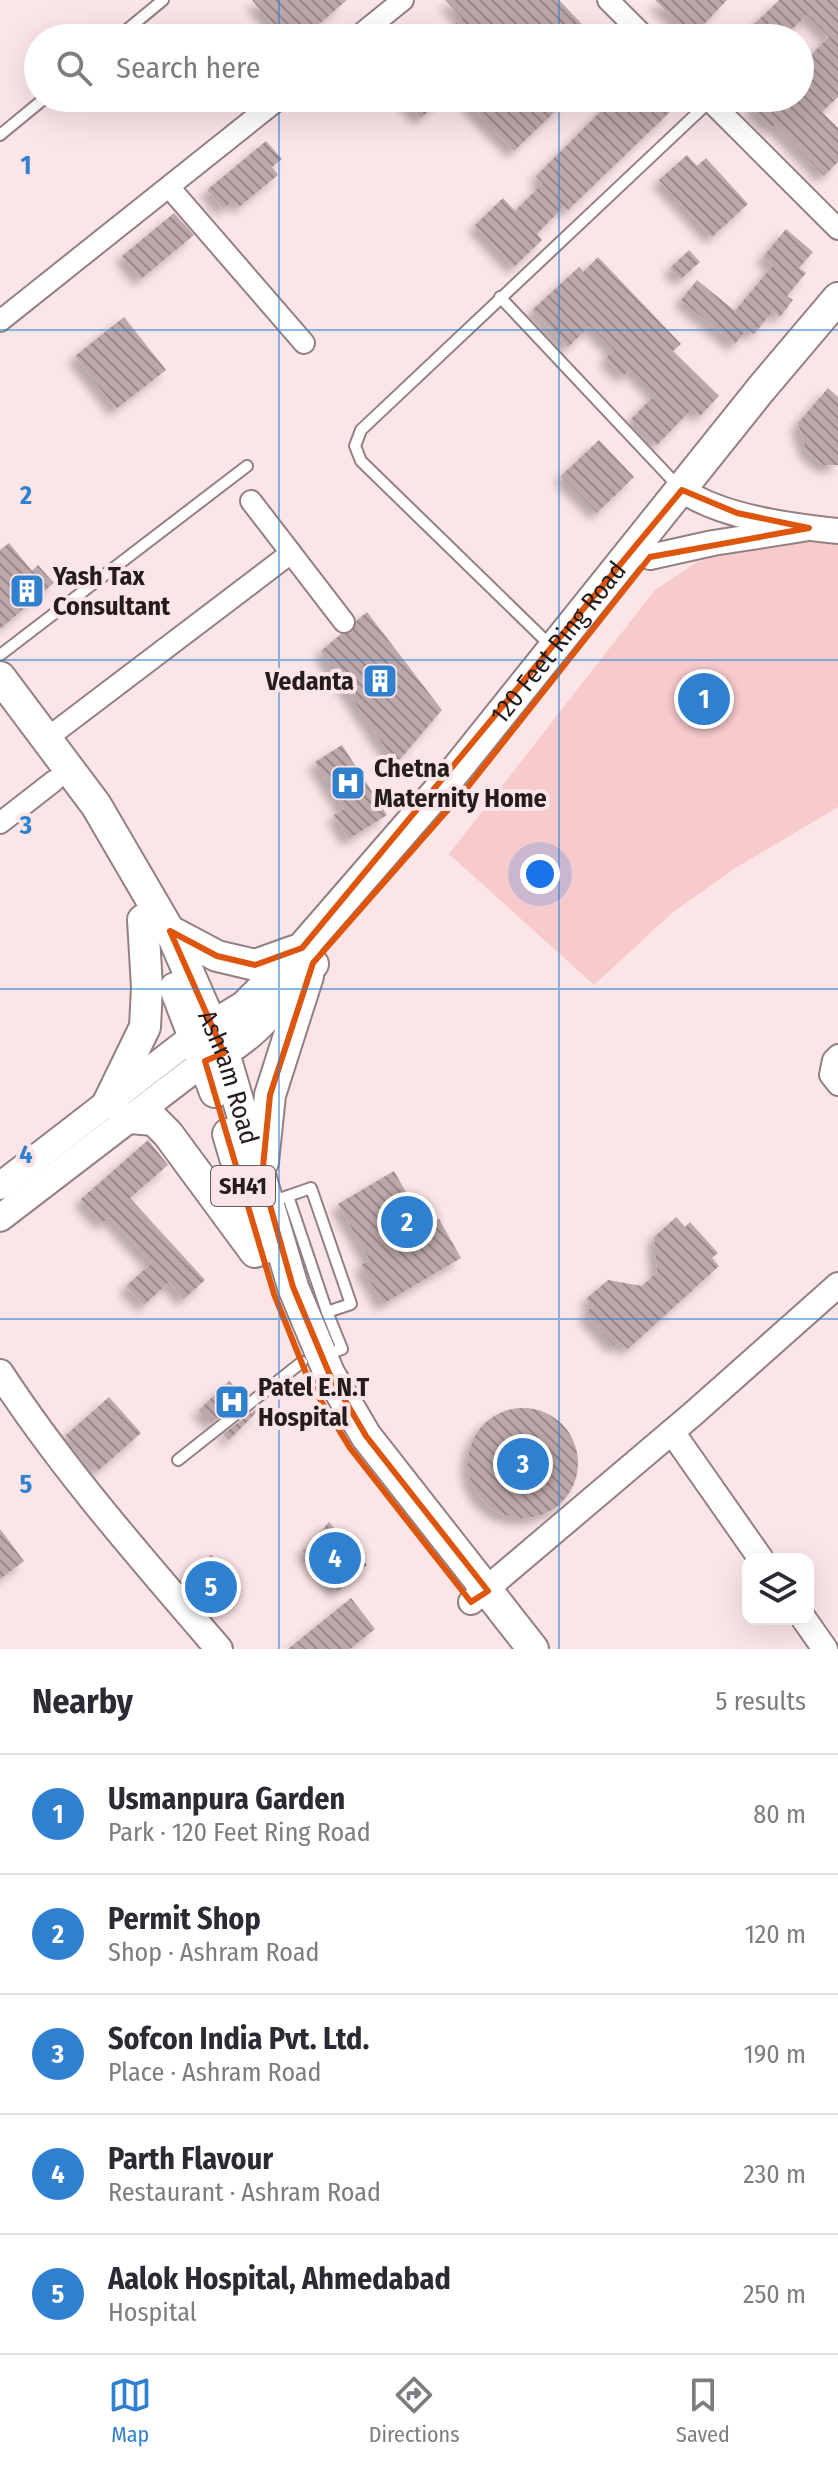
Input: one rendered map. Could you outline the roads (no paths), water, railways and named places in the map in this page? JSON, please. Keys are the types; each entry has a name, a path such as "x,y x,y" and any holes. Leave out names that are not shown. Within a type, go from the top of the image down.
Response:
{"main road":[{"name":"120 Feet Ring Road","path":"689,495 752,400 838,298"},
{"name":"120 Feet Ring Road","path":"308,955 467,788 642,553 689,495 838,327"},
{"name":"120 Feet Ring Road","path":"209,1044 249,1036 308,955 553,649 642,553"},
{"name":"Ashram Road","path":"0,677 96,805 156,926 157,945 209,1044 273,1192 312,1359 310,1383 350,1448 479,1596 533,1649"},
{"name":"Ashram Road","path":"0,708 81,814 156,926"},
{"path":"0,1218 119,1111 145,1027 156,926 217,956 255,965 308,955 270,1095 273,1192"},
{"path":"0,1186 119,1111 209,1044"},
{"name":"Ashram Road","path":"209,1044 274,1294 312,1359"},
{"path":"119,1111 154,1120 168,1134 269,1270"},
{"path":"0,1373 26,1414 99,1508 219,1649"},
{"name":"Ashram Road","path":"479,1596 507,1649"}],"street":[{"path":"373,24 403,0"},
{"path":"608,0 632,24"},
{"path":"0,321 263,112"},
{"path":"721,112 838,229"},
{"path":"169,187 304,343"},
{"path":"689,495 737,513 838,531"},
{"path":"251,501 344,622"},
{"path":"642,553 809,528"},
{"path":"46,739 291,553"},
{"path":"0,823 54,781"},
{"path":"838,1055 833,1060 830,1075 838,1085"},
{"path":"479,1596 672,1432 838,1285"},
{"path":"672,1432 757,1553"},
{"path":"808,1625 825,1649"}],"lane":[{"path":"134,24 163,0"},
{"path":"0,135 28,112"},
{"path":"553,649 361,461 355,446 361,430 694,112"},
{"path":"500,297 689,495"},
{"path":"0,655 247,466"},
{"path":"178,1460 312,1359 342,1349 273,1192 311,1188 351,1304 327,1312"}],"place":[{"name":"Yash Tax Consultant","path":"27,591"},
{"name":"Vedanta","path":"380,681"},
{"name":"Usmanpura Garden","path":"704,699"},
{"name":"Chetna Maternity Home","path":"348,783"},
{"name":"Permit Shop","path":"407,1222"},
{"name":"Patel E.N.T Hospital","path":"232,1402"},
{"name":"Sofcon India Pvt. Ltd.","path":"523,1464"},
{"name":"Parth Flavour","path":"335,1558"},
{"name":"Aalok Hospital, Ahmedabad","path":"211,1587"}]}
